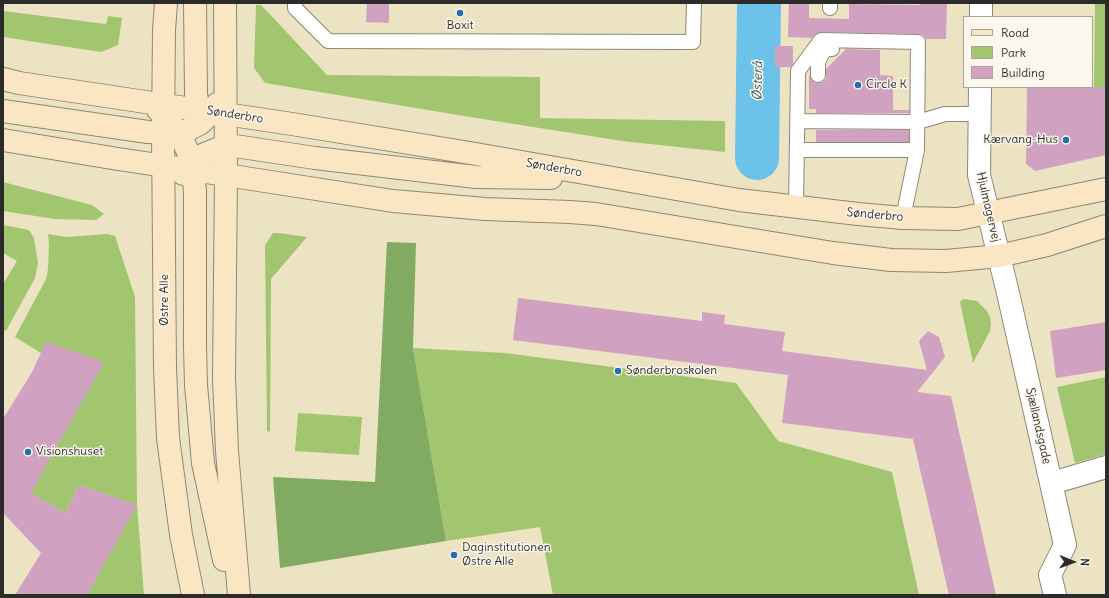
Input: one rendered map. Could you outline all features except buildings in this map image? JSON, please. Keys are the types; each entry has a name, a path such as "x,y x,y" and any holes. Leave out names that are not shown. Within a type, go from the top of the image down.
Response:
{"street":[{"name":"Østre Alle","path":"166,3 164,30 167,121 164,166 165,368 168,438 181,535 193,595"},
{"path":"196,3 195,80 209,115 223,159 224,378 227,451 239,595"},
{"path":"167,121 186,131 209,115 225,80 225,3"},
{"path":"981,3 981,16"},
{"name":"Sønderbro","path":"3,79 19,83 135,100 167,121 209,115 620,179 739,200 858,214 903,218 958,219 1106,189"},
{"name":"Hjulmagervej","path":"980,88 980,175 999,256"},
{"path":"3,111 148,132 167,121"},
{"path":"167,121 188,152 195,192 195,346 199,422 203,463 232,595"},
{"path":"3,140 164,166 190,168 223,159 235,146 315,158 476,177 620,179"},
{"path":"223,159 244,175 255,179 393,201 485,209 596,214 833,253 891,260 946,261 999,256 1047,245 1106,226"},
{"path":"165,218 169,199 177,183 190,168"},
{"name":"Sjællandsgade","path":"999,256 1065,545 1050,575 1054,595"},
{"path":"1052,483 1106,467"},
{"path":"177,595 181,535"}],"lane":[{"path":"295,3 295,8 328,41 655,42 693,42 694,3"},
{"path":"796,207 798,71 821,40 918,42 917,150 903,218"},
{"path":"818,75 820,58 823,52 828,49 918,49"},
{"path":"797,121 818,115 918,122 944,114 980,114"},
{"path":"797,150 917,150"}],"green space":[{"path":"1095,3 1106,3 1106,87 1094,89"},
{"path":"256,5 261,5 327,75 540,77 540,118 725,121 725,152 622,141 265,83 254,68"},
{"path":"3,11 106,24 108,16 122,18 118,45 101,52 3,37"},
{"path":"3,182 92,205 104,214 96,220 55,219 3,211"},
{"path":"3,225 29,230 34,238 38,263 35,278 6,331 3,329 3,284 17,261 3,253"},
{"path":"273,233 307,237 271,279 270,431 267,432 265,245"},
{"path":"48,234 66,237 107,234 115,236 135,297 137,505 144,595 87,595 136,505 79,485 65,513 31,493 41,353 15,337 46,279 48,269"},
{"path":"387,242 416,243 413,348 446,541 280,568 273,477 375,482"},
{"path":"963,299 977,301 987,311 990,317 990,331 973,363 960,302"},
{"path":"413,348 505,353 736,383 778,441 892,472 919,595 553,595 540,527 446,541"},
{"path":"1106,377 1106,454 1075,463 1057,387"},
{"path":"298,413 362,417 359,455 295,451"}],"waterway":[{"name":"Østerå","path":"757,158 759,3"}],"place":[{"name":"Boxit","path":"460,13"},
{"name":"Circle K","path":"858,85"},
{"name":"Kærvang-Hus","path":"1066,140"},
{"name":"Sønderbroskolen","path":"618,371"},
{"name":"Visionshuset","path":"28,452"},
{"name":"Daginstitutionen Østre Alle","path":"454,555"}]}
